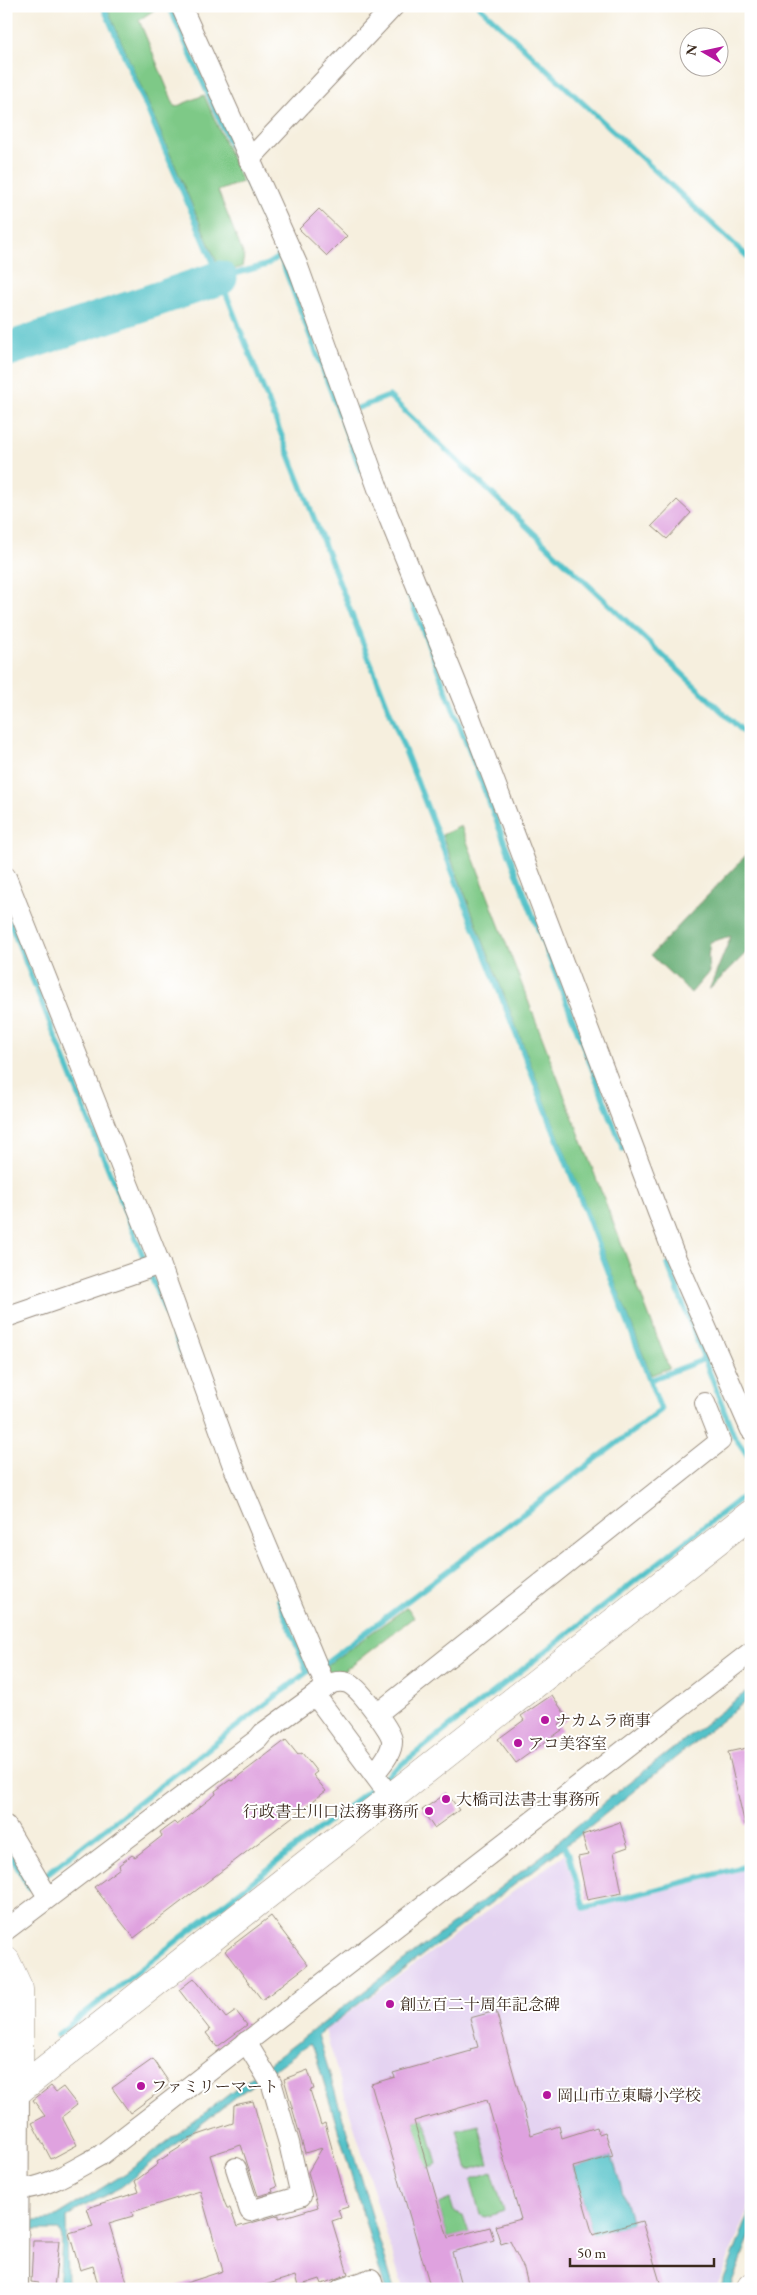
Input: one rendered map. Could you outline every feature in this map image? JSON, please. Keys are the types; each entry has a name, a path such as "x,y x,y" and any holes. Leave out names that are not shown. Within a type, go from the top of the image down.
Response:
{"street":[{"path":"181,6 297,264 385,508 468,712 672,1252 751,1430"},
{"path":"249,160 394,6"},
{"path":"6,877 152,1267 319,1679 381,1784"},
{"path":"6,1317 152,1267"},
{"path":"377,1714 720,1441 705,1403"},
{"path":"12,2095 381,1784 751,1514"},
{"path":"20,2189 29,2189 47,2183 101,2155 751,1652"},
{"path":"6,1930 319,1679 341,1681 354,1686 377,1714 393,1738 392,1748 381,1784"},
{"path":"6,1826 48,1897"},
{"path":"6,1961 19,1989 13,2043 12,2095 12,2130 20,2189 13,2213 18,2289"},
{"path":"236,2168 250,2211 301,2196 289,2143 272,2084 246,2042"},
{"path":"341,2289 371,2279 374,2289"}],"shaded area":[{"name":"岡山市立東疇小学校","path":"565,1854 583,1911 751,1868 751,2202 716,2289 403,2289 325,2030"}],"green space":[{"path":"106,6 160,6 139,20 175,107 204,95 242,182 218,191 244,256 242,267 232,270 218,265"},
{"path":"461,826 669,1368 651,1375 442,835"},
{"path":"751,850 751,948 709,990 731,936 710,942 709,972 691,993 651,955"},
{"path":"407,1607 414,1617 341,1673 330,1674 326,1666"},
{"path":"424,2118 437,2164 427,2168 414,2121"},
{"path":"479,2125 489,2164 468,2170 457,2130"},
{"path":"492,2172 504,2211 486,2217 480,2215 471,2180"},
{"path":"450,2199 454,2212 463,2215 469,2233 448,2238 438,2204"}],"water":[{"path":"751,1688 751,1697 569,1843 318,2035 394,2289 385,2289 314,2049 309,2044 237,2096 121,2187 66,2218 67,2289 59,2289 62,2238 59,2230 6,2230 6,2223 50,2220 126,2173 544,1854 607,1800"},
{"path":"612,2156 632,2224 593,2235 573,2167"},
{"path":"751,2209 751,2233 730,2289 720,2289"}],"building":[{"path":"319,209 347,236 327,256 299,229"},
{"path":"677,500 691,513 667,539 652,526"},
{"path":"552,1695 568,1719 559,1725 562,1730 516,1763 498,1739 524,1720 521,1716"},
{"path":"286,1740 298,1755 302,1753 317,1772 313,1775 326,1791 134,1938 94,1887 120,1868 119,1865 132,1855 135,1857 162,1836 160,1832 174,1822 177,1825 216,1794 215,1791 230,1780 232,1781"},
{"path":"751,1747 751,1824 745,1825 728,1752"},
{"path":"447,1793 459,1810 434,1828 422,1810"},
{"path":"620,1822 628,1847 614,1852 622,1893 587,1900 578,1857 588,1855 582,1835"},
{"path":"271,1916 308,1965 262,2000 225,1951"},
{"path":"194,1978 226,2018 236,2011 247,2025 217,2047 206,2033 210,2030 179,1990"},
{"path":"496,2011 531,2135 559,2126 562,2138 597,2127 599,2134 605,2132 613,2156 573,2167 593,2235 642,2221 662,2289 529,2289 524,2269 510,2241 501,2244 495,2226 521,2219 487,2100 414,2121 448,2238 490,2227 494,2240 452,2252 462,2289 431,2289 371,2084 395,2077 393,2073 471,2051 470,2049 478,2047 470,2018"},
{"path":"153,2059 170,2084 130,2113 112,2088"},
{"path":"308,2070 314,2089 310,2090 321,2125 325,2123 348,2207 338,2210 341,2218 332,2221 348,2274 322,2284 320,2279 298,2286 295,2276 252,2289 178,2289 177,2286 223,2271 200,2191 132,2212 133,2216 109,2223 129,2289 99,2289 93,2266 80,2270 69,2233 93,2226 87,2208 139,2192 135,2181 158,2164 157,2162 190,2141 189,2138 233,2123 234,2105 253,2101 277,2187 272,2189 273,2192 258,2196 241,2145 210,2155 224,2201 227,2208 230,2208 237,2227 279,2215 279,2218 318,2207 308,2172 322,2148 305,2153 284,2079"},
{"path":"51,2086 56,2092 63,2087 77,2105 63,2116 63,2119 77,2145 51,2159 32,2123 45,2116 33,2100"},
{"path":"33,2241 59,2241 54,2288 40,2286 39,2283 31,2282"}],"waterway":[{"path":"44,1876 307,1672 325,1663 661,1410 588,1218 220,278 103,6"},
{"path":"169,6 280,256 361,471"},
{"path":"479,6 751,260"},
{"path":"220,278 266,265 280,256"},
{"path":"6,350 220,278"},
{"path":"358,408 389,396 751,739"},
{"path":"398,566 623,1149"},
{"path":"6,913 185,1361"},
{"path":"668,1265 734,1436 751,1460"},
{"path":"650,1380 705,1359"},
{"path":"57,2035 751,1490"},
{"path":"279,1600 307,1672"},
{"path":"562,1844 569,1855 584,1908 751,1865"},
{"path":"6,1847 29,1888 33,1884"}],"place":[{"name":"ナカムラ商事","path":"545,1720"},
{"name":"アコ美容室","path":"518,1743"},
{"name":"大橋司法書士事務所","path":"446,1799"},
{"name":"行政書士川口法務事務所","path":"429,1811"},
{"name":"創立百二十周年記念碑","path":"390,2004"},
{"name":"ファミリーマート","path":"141,2086"},
{"name":"岡山市立東疇小学校","path":"547,2095"}]}
